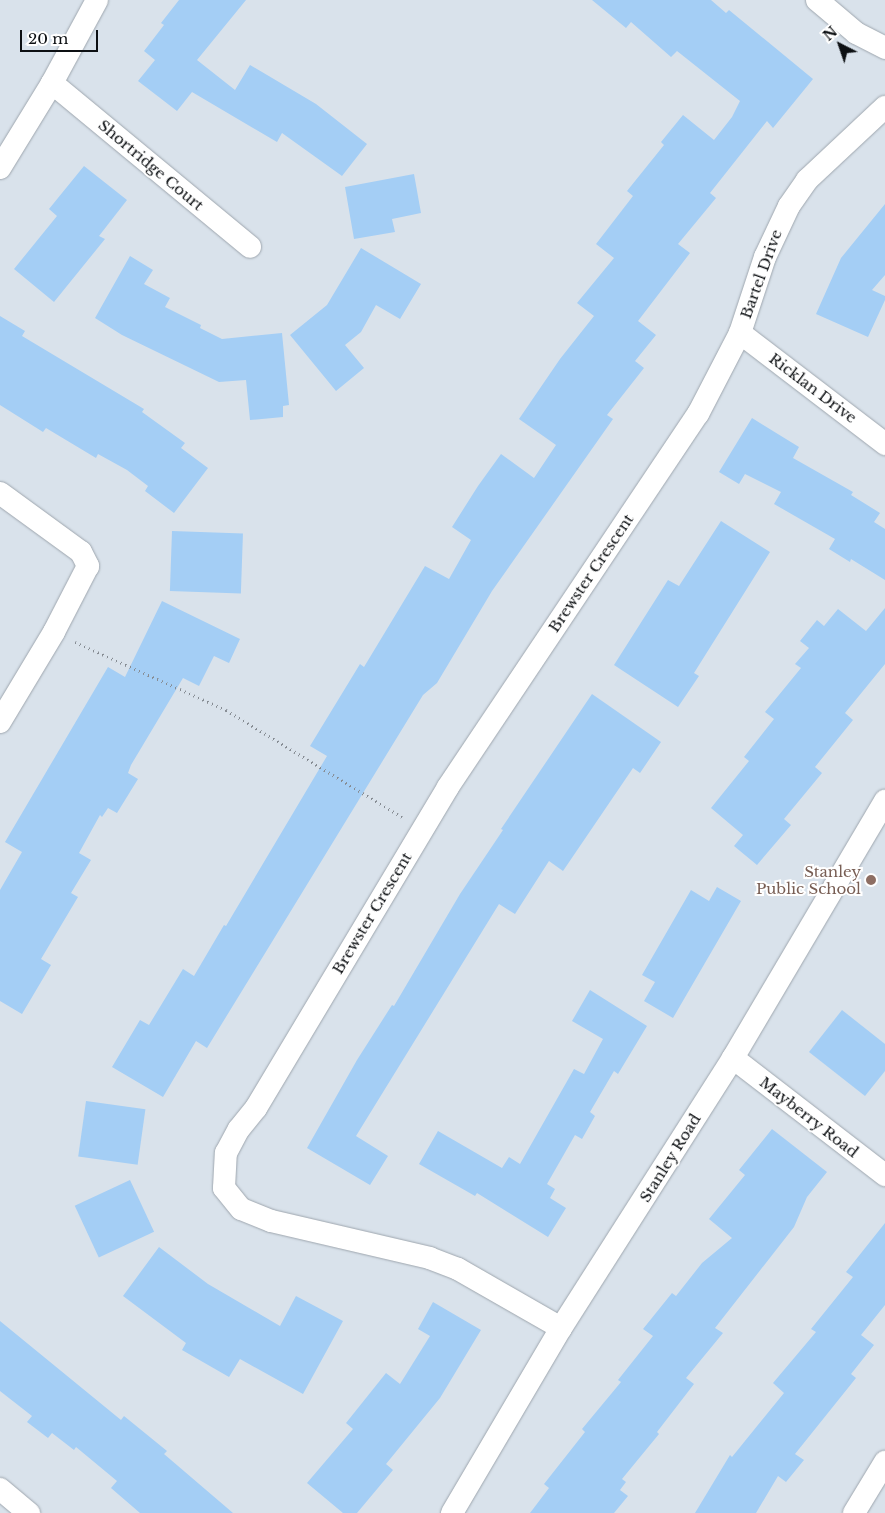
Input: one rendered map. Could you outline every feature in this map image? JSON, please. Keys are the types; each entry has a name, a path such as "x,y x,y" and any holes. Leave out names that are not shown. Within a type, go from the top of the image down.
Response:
{"street":[{"path":"0,168 52,84 97,0"},
{"path":"818,0 856,33 885,48"},
{"name":"Shortridge Court","path":"52,84 250,247"},
{"name":"Bartel Drive","path":"740,333 765,257 789,206 807,180 885,107"},
{"name":"Ricklan Drive","path":"740,333 885,444"},
{"name":"Brewster Crescent","path":"561,1328 458,1269 430,1258 271,1221 241,1209 224,1188 226,1153 239,1129 256,1108 422,829 698,414 740,333"},
{"path":"0,493 80,552 88,566 54,632 0,722"},
{"name":"Stanley Road","path":"452,1513 561,1328 733,1058 885,802"},
{"name":"Mayberry Road","path":"733,1058 885,1175"},
{"path":"854,1513 885,1462"},
{"path":"0,1489 29,1513"}],"path":[{"path":"54,632 226,710 422,829"}],"building":[{"path":"179,0 246,0 197,60 235,90 250,65 316,104 367,144 342,176 282,133 277,142 192,92 177,111 138,81 155,60 144,51 164,25 161,23"},
{"path":"592,0 711,0 726,13 729,10 813,79 773,128 767,121 710,193 716,198 678,244 690,253 638,321 656,335 635,361 644,368 607,415 613,419 492,591 437,683 423,695 207,1048 196,1041 163,1097 112,1067 140,1020 149,1025 183,969 194,976 224,925 226,926 327,756 310,746 360,664 364,667 425,566 449,579 471,540 452,527 478,486 501,454 534,478 556,445 519,419 560,359 594,316 577,303 614,258 596,244 633,196 627,191 664,145 661,142 683,115 714,140 732,117 740,101 677,51 671,57 631,22 626,28"},
{"path":"84,166 127,200 99,236 105,239 54,302 14,269 57,216 49,209"},
{"path":"414,174 421,213 392,219 395,232 354,239 345,187"},
{"path":"885,204 885,275 872,290 885,296 885,300 868,337 816,314 841,258"},
{"path":"361,248 421,284 400,319 376,305 361,332 345,345 364,368 336,391 290,335 327,305"},
{"path":"130,256 153,270 144,284 170,298 165,307 201,325 200,328 222,339 282,333 289,405 283,406 283,417 250,420 246,380 219,382 122,335 95,318"},
{"path":"0,316 25,331 22,336 144,409 142,412 185,443 181,448 208,468 174,513 145,491 148,486 127,470 98,454 96,458 46,428 43,432 0,405"},
{"path":"752,418 799,447 793,458 853,492 851,495 880,513 874,522 885,529 885,580 851,559 850,562 829,549 835,539 774,504 781,492 745,474 739,484 719,472"},
{"path":"721,521 770,552 694,673 699,676 678,707 614,665 668,580 679,586"},
{"path":"172,531 243,533 241,593 170,591"},
{"path":"162,601 240,639 229,663 214,656 199,686 183,678 131,765 128,773 138,779 117,813 108,808 102,817 100,815 79,853 91,860 71,893 78,897 41,959 51,965 22,1014 0,1001 0,890 22,852 5,842 108,667 125,677"},
{"path":"885,608 885,664 845,713 853,720 815,767 822,773 784,819 791,825 757,865 734,846 743,835 711,808 749,761 744,757 774,719 765,712 801,668 795,664 809,648 800,641 817,620 824,626 838,609 866,631"},
{"path":"592,694 661,742 640,773 633,768 563,871 549,861 515,914 499,904 356,1136 388,1156 370,1185 307,1148 357,1060 392,1005 394,1006 460,894 503,830 501,829"},
{"path":"717,887 741,901 673,1018 644,1001 655,982 642,975 691,890 709,901"},
{"path":"590,990 647,1026 618,1074 614,1071 590,1112 595,1116 582,1139 575,1135 547,1184 555,1189 550,1198 566,1208 548,1237 477,1193 475,1196 419,1164 438,1131 502,1168 509,1157 520,1164 574,1069 584,1074 603,1039 572,1021"},
{"path":"842,1010 885,1044 885,1071 865,1096 809,1052"},
{"path":"86,1101 145,1109 138,1165 78,1156"},
{"path":"772,1129 827,1172 807,1197 794,1227 715,1328 723,1333 686,1378 694,1384 657,1432 659,1434 622,1479 626,1482 620,1490 628,1496 614,1513 530,1513 549,1488 544,1484 585,1432 582,1429 621,1382 618,1380 653,1336 643,1329 672,1293 676,1296 702,1263 732,1238 709,1219 745,1175 739,1170"},
{"path":"130,1180 154,1232 99,1257 75,1206"},
{"path":"885,1223 885,1305 861,1335 874,1345 851,1374 856,1378 795,1454 804,1460 786,1482 778,1476 756,1513 695,1513 730,1455 732,1457 784,1393 773,1383 816,1332 811,1329 853,1277 846,1272"},
{"path":"159,1247 208,1284 280,1326 296,1296 343,1321 303,1394 240,1359 229,1377 182,1350 186,1343 123,1296"},
{"path":"433,1302 481,1330 440,1398 386,1464 393,1470 357,1513 343,1513 307,1483 353,1429 346,1423 386,1373 400,1384 430,1336 418,1329"},
{"path":"0,1321 121,1420 124,1416 167,1451 164,1454 233,1513 140,1513 111,1488 117,1481 76,1447 74,1450 52,1433 48,1438 27,1422 32,1416 0,1391"}],"place":[{"name":"Stanley Public School","path":"871,880"}]}
